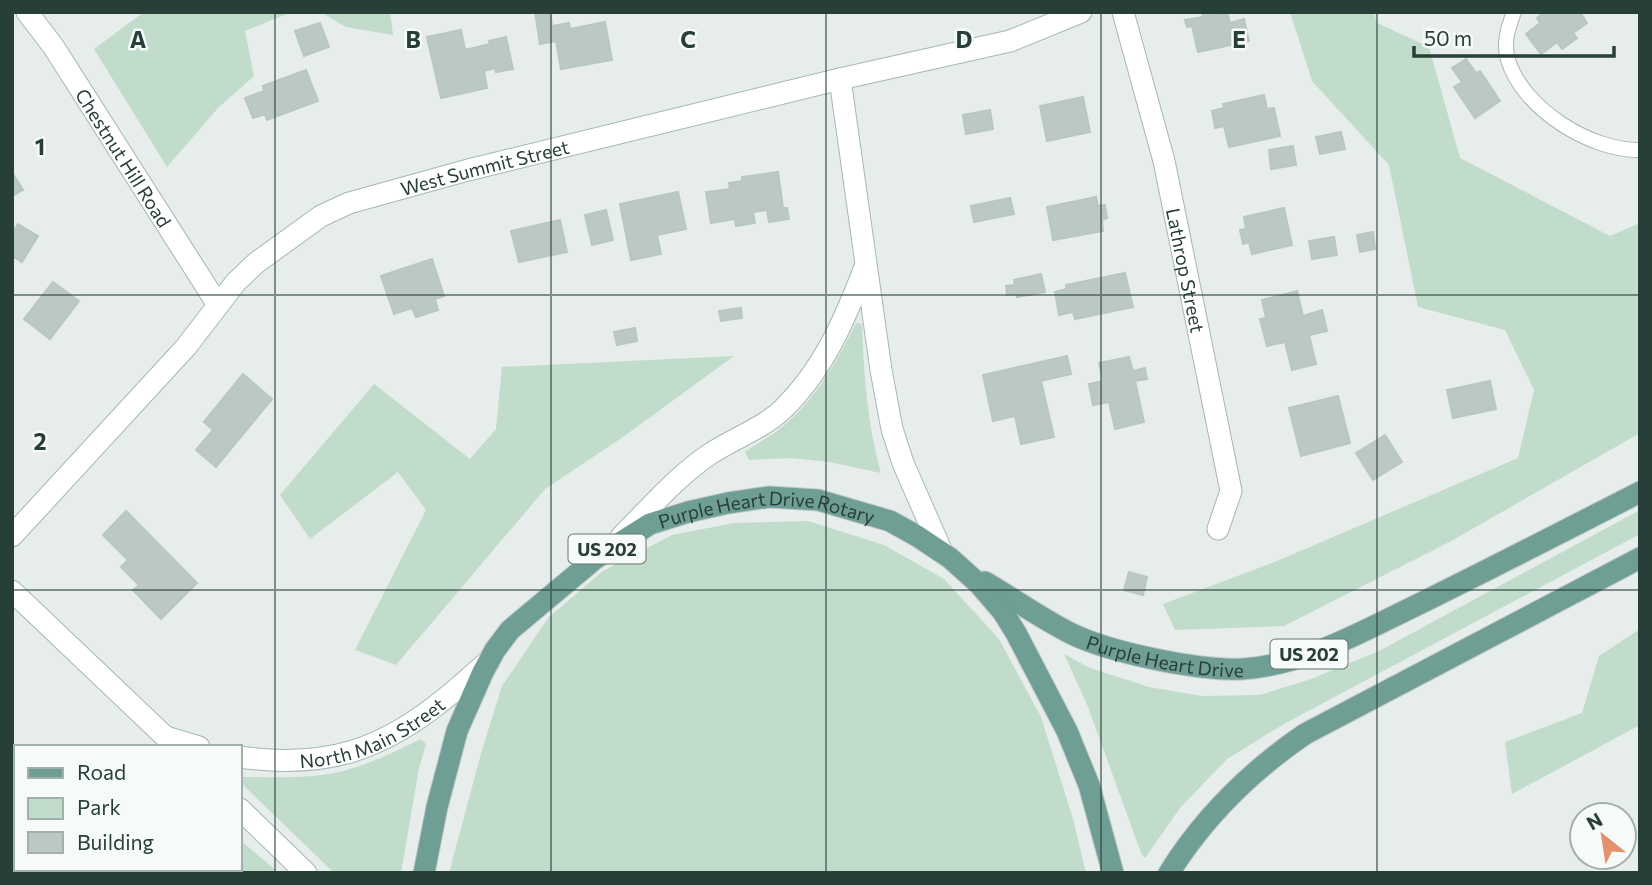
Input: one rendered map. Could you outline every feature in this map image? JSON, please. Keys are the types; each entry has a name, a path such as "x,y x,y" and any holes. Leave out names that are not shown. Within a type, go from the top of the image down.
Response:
{"main road":[{"name":"Purple Heart Drive","path":"966,570 1072,634 1095,643 1190,665 1224,669 1255,668 1311,653 1369,628 1640,492"},
{"name":"Purple Heart Drive Rotary","path":"424,873 437,807 454,744 472,695 489,661 510,630 613,545 650,524 688,512 749,499 802,498 835,504 890,521 942,552 966,570 988,593 1010,622 1067,731 1089,785 1113,873"},
{"path":"1169,873 1198,833 1233,793 1263,765 1305,734 1640,558"}],"street":[{"name":"Chestnut Hill Road","path":"27,12 53,46 218,305"},
{"name":"West Summit Street","path":"12,536 186,347 236,282 256,263 321,216 349,203 468,170 840,79 1010,41 1081,12"},
{"name":"Lathrop Street","path":"1122,12 1164,161 1231,491 1218,529"},
{"path":"840,79 882,377 895,440 902,463 942,552"},
{"path":"613,545 676,483 709,455 780,411 801,390 835,340 866,265"},
{"path":"12,590 171,742"},
{"name":"North Main Street","path":"242,757 281,762 307,761 371,745 409,724 448,697 489,661"},
{"path":"242,812 306,873"}],"lane":[{"path":"1514,12 1506,36 1507,59 1519,83 1540,105 1574,132 1610,148 1640,150"}],"green space":[{"path":"144,12 292,12 245,31 254,76 218,108 167,167 94,49"},
{"path":"321,12 390,12 393,35 346,27"},
{"path":"1290,12 1374,12 1377,23 1429,47 1460,158 1610,236 1640,223 1640,433 1453,540 1284,626 1175,630 1163,604 1277,561 1518,458 1534,390 1505,330 1418,307 1389,165 1312,81"},
{"path":"856,323 862,324 867,399 881,473 829,462 790,458 749,460 745,452 781,428 815,393"},
{"path":"734,356 623,437 545,489 396,665 355,650 426,510 398,472 310,539 280,495 374,384 470,459 496,429 502,367"},
{"path":"1640,510 1640,534 1284,724 1227,759 1180,808 1145,858 1141,853 1088,707 1064,654 1090,668 1149,687 1202,696 1260,695 1311,679 1379,651"},
{"path":"808,521 884,545 944,579 999,639 1041,717 1073,819 1086,873 449,873 502,686 548,618 603,571 672,535 734,523"},
{"path":"1640,629 1640,725 1512,794 1505,742 1582,713 1599,656"},
{"path":"421,739 426,744 419,768 401,873 334,873 242,784 242,777 295,777 337,773 386,756"},
{"path":"242,842 279,873 199,873 242,871"}],"building":[{"path":"535,12 550,12 552,26 569,23 570,29 605,22 612,60 561,69 556,41 540,44"},
{"path":"1202,12 1227,12 1230,23 1244,19 1249,41 1198,52 1192,26 1187,27 1185,20 1203,17"},
{"path":"1545,12 1580,12 1587,23 1573,33 1577,38 1562,49 1557,42 1541,54 1526,34 1540,23 1537,18"},
{"path":"320,23 329,47 304,56 295,31"},
{"path":"461,30 465,50 506,37 513,69 496,72 495,68 484,71 487,88 441,98 427,37"},
{"path":"1466,59 1476,73 1480,71 1500,101 1475,118 1454,87 1462,82 1452,68"},
{"path":"306,70 318,101 267,120 265,114 253,118 245,98 264,91 263,86"},
{"path":"1264,95 1267,109 1274,108 1280,136 1229,147 1224,126 1215,128 1212,111 1224,108 1223,104"},
{"path":"1083,97 1090,132 1047,141 1040,106"},
{"path":"990,110 993,129 966,134 963,115"},
{"path":"1341,132 1345,149 1320,154 1316,137"},
{"path":"1293,146 1296,165 1271,169 1269,150"},
{"path":"12,172 23,190 12,196"},
{"path":"778,172 783,208 787,208 789,219 769,222 767,210 753,212 755,223 736,226 735,219 711,223 706,192 730,189 729,183 742,181 742,177"},
{"path":"678,192 686,229 657,235 661,254 631,260 620,204"},
{"path":"1096,197 1098,206 1105,205 1107,218 1102,220 1103,231 1053,240 1047,207"},
{"path":"1010,198 1014,214 974,222 971,206"},
{"path":"1284,208 1292,245 1252,254 1249,242 1243,244 1240,230 1246,229 1244,217"},
{"path":"606,210 613,240 592,245 585,215"},
{"path":"560,220 567,252 519,262 511,231"},
{"path":"18,224 38,236 22,262 14,257 12,260 12,233"},
{"path":"1373,232 1375,249 1360,252 1357,235"},
{"path":"1334,237 1337,255 1312,259 1309,241"},
{"path":"432,259 444,296 435,299 438,310 416,317 412,308 394,314 381,276"},
{"path":"1125,273 1133,307 1075,319 1073,312 1059,315 1055,292 1067,289 1066,285"},
{"path":"1041,274 1045,292 1017,297 1017,294 1007,295 1006,286 1015,285 1014,280"},
{"path":"53,282 79,301 50,339 24,319"},
{"path":"1297,291 1303,316 1322,310 1327,331 1309,335 1316,364 1292,370 1285,342 1267,346 1260,319 1266,318 1262,300"},
{"path":"741,308 742,318 721,321 719,311"},
{"path":"635,328 637,341 617,345 614,332"},
{"path":"1067,356 1071,374 1041,381 1054,437 1021,444 1015,416 993,421 983,375"},
{"path":"1129,357 1133,371 1145,368 1147,379 1135,381 1144,422 1115,429 1109,402 1093,405 1089,384 1103,381 1099,363"},
{"path":"243,374 272,399 216,467 196,450 213,430 204,422"},
{"path":"1490,381 1496,409 1453,418 1447,390"},
{"path":"1338,396 1350,443 1301,456 1289,408"},
{"path":"1385,435 1402,462 1373,480 1356,453"},
{"path":"126,511 197,583 161,619 133,590 139,585 121,567 128,560 103,535"},
{"path":"1129,572 1147,577 1143,595 1124,590"}]}
